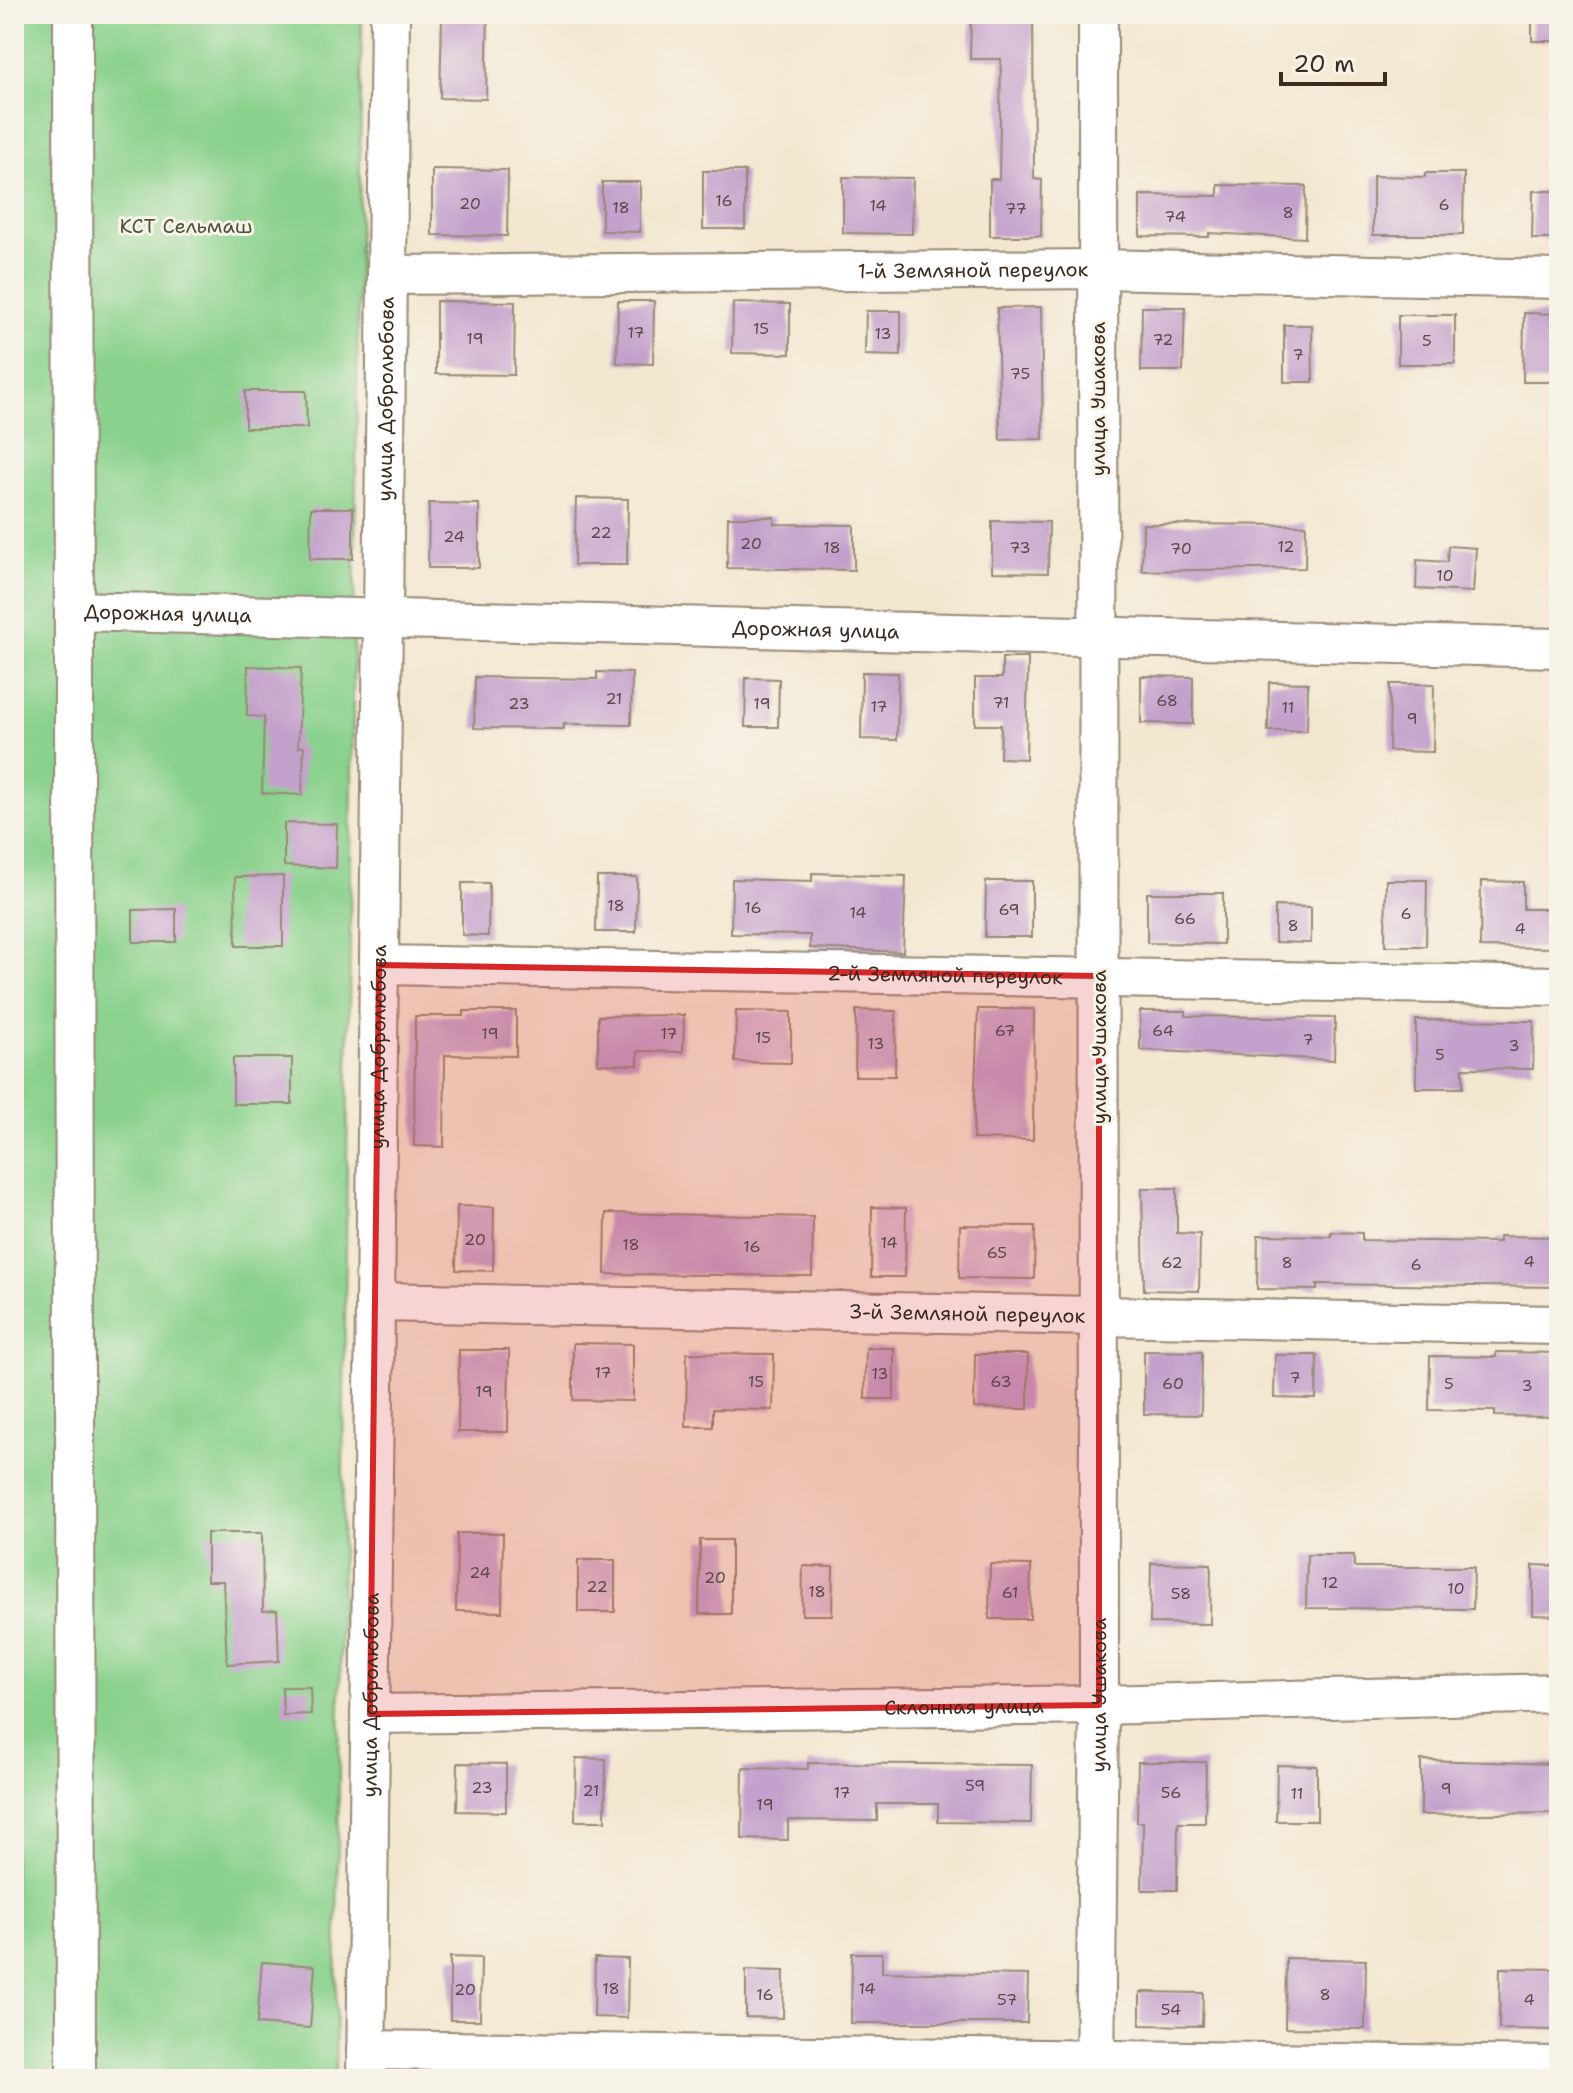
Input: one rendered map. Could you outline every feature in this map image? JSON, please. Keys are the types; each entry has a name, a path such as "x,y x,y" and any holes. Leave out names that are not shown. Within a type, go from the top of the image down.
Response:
{"street":[{"path":"73,14 76,2079"},
{"name":"улица Добролюбова","path":"366,2065 390,14"},
{"name":"улица Ушакова","path":"1095,2069 1099,1705 1098,14"},
{"name":"1-й Земляной переулок","path":"387,275 1098,269 1559,279"},
{"name":"Дорожная улица","path":"74,611 1559,648"},
{"name":"2-й Земляной переулок","path":"379,965 1559,986"},
{"name":"3-й Земляной переулок","path":"375,1302 1559,1325"},
{"name":"Склонная улица","path":"370,1714 1099,1705 1559,1693"},
{"path":"366,2065 1095,2069 1559,2066"}],"highlighted area":[{"path":"379,965 1099,976 1099,1705 370,1714"}],"green space":[{"name":"КСТ Сельмаш","path":"14,14 362,14 335,2079 14,2079"}],"building":[{"path":"442,14 488,14 486,99 440,98"},
{"path":"971,14 1033,14 1034,179 1042,180 1041,236 990,236 990,179 999,179 1001,59 970,59"},
{"path":"1532,14 1559,14 1559,41 1532,41"},
{"path":"432,169 508,170 507,236 432,235"},
{"path":"703,171 745,171 745,229 703,229"},
{"path":"1425,173 1464,173 1463,235 1373,235 1373,176 1425,177"},
{"path":"843,177 913,178 912,234 843,233"},
{"path":"602,182 640,182 640,232 602,231"},
{"path":"1218,185 1306,186 1305,238 1209,233 1209,237 1140,236 1140,195 1218,196"},
{"path":"1533,191 1559,191 1559,239 1532,239"},
{"path":"436,301 515,302 514,375 436,374"},
{"path":"618,301 654,301 653,364 617,363"},
{"path":"733,303 790,304 790,354 732,353"},
{"path":"1041,307 1043,439 1000,440 997,308"},
{"path":"1142,307 1185,307 1183,371 1141,371"},
{"path":"866,311 901,311 901,356 865,355"},
{"path":"1524,313 1559,314 1559,382 1523,382"},
{"path":"1398,315 1455,315 1455,364 1398,364"},
{"path":"1284,325 1312,325 1313,382 1284,382"},
{"path":"245,391 306,391 307,428 245,428"},
{"path":"576,498 628,499 627,565 574,565"},
{"path":"429,503 479,504 479,568 428,568"},
{"path":"311,508 353,508 353,559 310,559"},
{"path":"728,517 774,517 774,524 854,525 854,570 727,568"},
{"path":"992,521 1049,522 1048,573 992,572"},
{"path":"1143,524 1306,525 1305,568 1142,571"},
{"path":"1448,546 1476,548 1473,592 1416,589 1417,560 1447,562"},
{"path":"1002,658 1028,658 1026,759 1000,758 1001,725 975,725 975,678 1002,678"},
{"path":"248,666 301,668 298,747 304,747 302,795 262,793 264,717 247,716"},
{"path":"597,672 632,673 631,725 564,724 564,729 474,728 475,677 597,679"},
{"path":"862,672 898,673 897,740 861,739"},
{"path":"1141,676 1193,677 1193,724 1141,723"},
{"path":"746,678 779,679 778,727 745,727"},
{"path":"1269,682 1308,683 1307,731 1268,731"},
{"path":"1390,684 1434,684 1433,752 1389,751"},
{"path":"284,823 337,824 336,868 284,866"},
{"path":"812,873 906,876 903,952 810,948 810,935 731,934 732,879 812,881"},
{"path":"283,876 283,946 236,946 235,877"},
{"path":"597,877 637,877 636,932 596,932"},
{"path":"1386,880 1427,880 1426,946 1385,946"},
{"path":"986,881 1032,881 1032,937 985,937"},
{"path":"1481,881 1523,882 1523,909 1559,909 1559,948 1480,947"},
{"path":"462,883 489,883 488,936 462,935"},
{"path":"1147,893 1223,893 1223,944 1147,943"},
{"path":"1275,906 1311,907 1311,943 1275,942"},
{"path":"176,909 176,942 133,942 133,910"},
{"path":"978,1009 1034,1009 1033,1140 973,1139"},
{"path":"856,1010 896,1011 895,1076 855,1076"},
{"path":"464,1011 516,1011 516,1056 445,1055 444,1147 414,1146 415,1016 464,1016"},
{"path":"736,1011 791,1012 791,1063 735,1062"},
{"path":"1140,1011 1186,1011 1186,1016 1335,1018 1334,1060 1140,1050"},
{"path":"684,1015 683,1052 638,1051 638,1065 598,1064 598,1016"},
{"path":"1416,1020 1534,1021 1533,1069 1463,1068 1463,1088 1416,1088"},
{"path":"233,1058 292,1058 292,1104 233,1104"},
{"path":"1142,1188 1177,1188 1177,1233 1200,1234 1199,1291 1144,1290"},
{"path":"457,1206 494,1207 493,1271 456,1270"},
{"path":"872,1207 906,1208 905,1277 871,1277"},
{"path":"606,1213 813,1217 812,1276 605,1274"},
{"path":"960,1225 1035,1226 1034,1279 959,1278"},
{"path":"1331,1232 1362,1233 1362,1240 1499,1242 1499,1236 1559,1237 1559,1287 1317,1284 1317,1290 1257,1289 1258,1235 1331,1236"},
{"path":"573,1343 633,1344 633,1401 573,1400"},
{"path":"866,1348 894,1348 894,1399 865,1399"},
{"path":"459,1350 509,1350 508,1432 458,1432"},
{"path":"1144,1351 1202,1352 1201,1415 1144,1414"},
{"path":"1496,1352 1559,1353 1559,1417 1495,1416 1495,1411 1429,1410 1430,1356 1496,1357"},
{"path":"687,1353 774,1354 773,1410 713,1409 713,1427 686,1427"},
{"path":"975,1354 1028,1354 1028,1409 974,1408"},
{"path":"1275,1355 1317,1355 1316,1399 1274,1398"},
{"path":"207,1533 262,1533 263,1611 277,1610 279,1661 227,1664 223,1581 207,1581"},
{"path":"457,1533 503,1533 502,1612 456,1611"},
{"path":"700,1540 731,1540 731,1614 699,1614"},
{"path":"1307,1555 1354,1555 1354,1567 1474,1567 1473,1609 1306,1608"},
{"path":"578,1560 615,1560 615,1612 578,1612"},
{"path":"1151,1563 1211,1564 1210,1624 1150,1623"},
{"path":"990,1564 1031,1565 1030,1619 989,1619"},
{"path":"1533,1565 1559,1566 1559,1616 1533,1615"},
{"path":"803,1566 833,1567 832,1615 802,1615"},
{"path":"282,1687 310,1687 311,1714 283,1715"},
{"path":"576,1758 606,1759 605,1821 575,1821"},
{"path":"1421,1760 1559,1764 1559,1813 1421,1815"},
{"path":"1138,1762 1206,1762 1205,1823 1178,1823 1177,1890 1142,1890 1143,1822 1137,1822"},
{"path":"458,1763 506,1764 506,1812 457,1811"},
{"path":"808,1763 1032,1765 1031,1823 938,1822 938,1804 877,1804 877,1821 788,1820 788,1840 742,1839 743,1768 808,1769"},
{"path":"1277,1765 1317,1766 1317,1821 1276,1821"},
{"path":"852,1953 882,1953 882,1972 1028,1975 1027,2023 851,2023"},
{"path":"450,1957 481,1958 480,2020 450,2020"},
{"path":"595,1958 628,1959 627,2018 594,2017"},
{"path":"1286,1958 1366,1960 1365,2029 1285,2028"},
{"path":"262,1962 315,1966 310,2028 257,2024"},
{"path":"1500,1968 1559,1969 1559,2030 1499,2029"},
{"path":"746,1970 784,1971 783,2018 746,2017"},
{"path":"1140,1992 1203,1993 1202,2026 1140,2025"}]}
